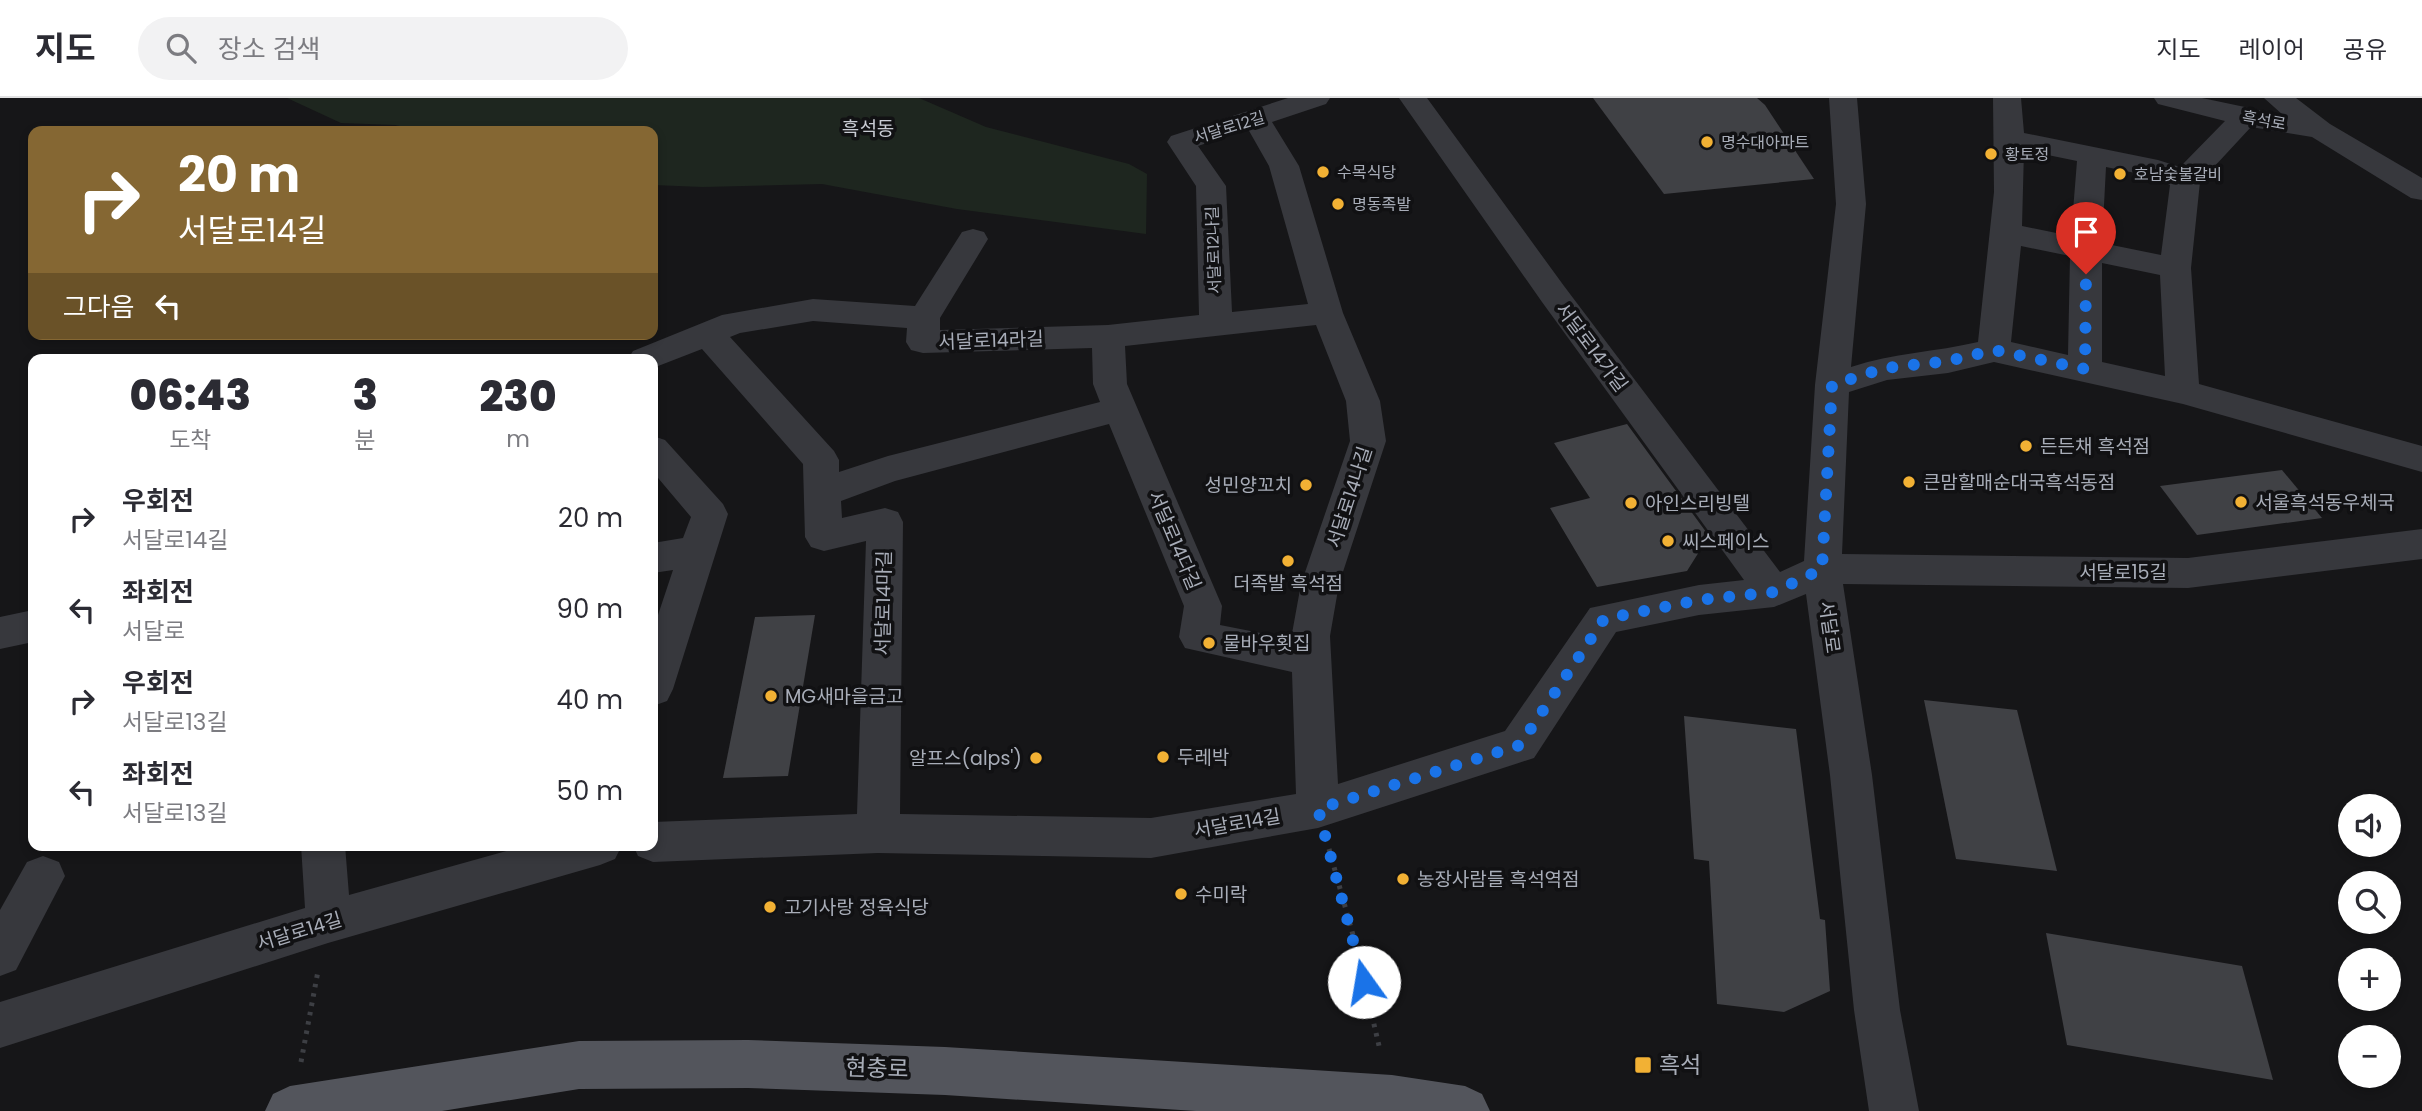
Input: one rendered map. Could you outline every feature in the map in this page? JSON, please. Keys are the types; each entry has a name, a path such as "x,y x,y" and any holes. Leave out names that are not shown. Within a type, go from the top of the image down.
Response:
{"main road":[{"name":"현충로","path":"291,1111 579,1066 748,1064 945,1071 1392,1099 1465,1111"}],"street":[{"name":"서달로12길","path":"1181,142 1256,120 1316,98"},
{"name":"서달로14가길","path":"1413,98 1553,295 1774,592"},
{"name":"서달로","path":"1843,98 1851,204 1832,385 1822,569 1851,775 1877,1010 1894,1111"},
{"path":"1994,350 2007,233 2011,139 2007,98"},
{"name":"흑석로","path":"2168,98 2244,117 2320,130"},
{"name":"흑석로","path":"2278,98 2320,130 2422,191"},
{"path":"2183,392 2175,268 2185,180 2244,117"},
{"name":"서달로14나길","path":"1256,120 1284,166 1327,313 1363,401 1368,441 1321,584 1310,636 1318,809"},
{"path":"2011,139 2158,169 2185,180"},
{"name":"서달로12나길","path":"1181,142 1211,186 1216,325"},
{"path":"2085,369 2086,250 2092,156"},
{"path":"2007,233 2175,268"},
{"path":"925,318 973,239"},
{"name":"서달로14라길","path":"657,354 734,323 813,310 925,318 923,342 1108,336 1327,313"},
{"name":"서달로14마길","path":"707,333 821,460 824,537 885,522 878,833"},
{"name":"서달로14다길","path":"1108,336 1110,384 1203,606 1199,637 1311,659"},
{"path":"1832,385 1885,368 1948,361 1994,350 2183,392 2422,459"},
{"path":"822,493 888,469 1120,409"},
{"path":"658,455 710,514 658,674"},
{"name":"서달로15길","path":"1822,569 2188,573 2422,544"},
{"path":"658,557 698,551"},
{"name":"서달로14길","path":"658,842 878,833 1151,838 1318,809 1520,745 1604,619 1699,600 1774,592 1822,569"},
{"path":"0,633 28,627"},
{"path":"323,851 328,922"},
{"name":"서달로14길","path":"0,1025 328,922 579,851"},
{"path":"0,954 43,876"}],"path":[{"path":"1318,809 1353,935 1392,1099"},
{"path":"291,1111 328,922"}],"shaded area":[{"path":"287,98 919,98 986,127 1129,164 1147,174 1146,234 957,209 822,184 703,187 658,185 658,126 400,126 341,123"}],"building":[{"name":"명수대아파트","path":"1593,98 1757,98 1765,105 1814,179 1664,194"},
{"name":"아인스리빙텔","path":"1627,424 1709,536 1687,571 1597,587 1550,508 1590,498 1554,443"},
{"name":"서울흑석동우체국","path":"2282,470 2322,518 2197,535 2160,486"},
{"name":"MG새마을금고","path":"815,615 788,776 723,778 755,617"},
{"path":"1924,700 2017,710 2057,871 1956,859"},
{"path":"1684,716 1796,729 1820,919 1825,920 1830,991 1784,1012 1717,1004 1709,861 1694,859"},
{"path":"2046,933 2242,966 2273,1080 2067,1045"}],"place":[{"name":"명수대아파트","path":"1707,142"},
{"name":"황토정","path":"1991,154"},
{"name":"수목식당","path":"1323,172"},
{"name":"호남숯불갈비","path":"2120,174"},
{"name":"명동족발","path":"1338,204"},
{"name":"든든채 흑석점","path":"2026,446"},
{"name":"큰맘할매순대국흑석동점","path":"1909,482"},
{"name":"성민양꼬치","path":"1306,485"},
{"name":"서울흑석동우체국","path":"2241,502"},
{"name":"아인스리빙텔","path":"1631,503"},
{"name":"씨스페이스","path":"1668,541"},
{"name":"더족발 흑석점","path":"1288,561"},
{"name":"물바우횟집","path":"1209,643"},
{"name":"MG새마을금고","path":"771,696"},
{"name":"두레박","path":"1163,757"},
{"name":"알프스(alps')","path":"1036,758"},
{"name":"농장사람들 흑석역점","path":"1403,879"},
{"name":"수미락","path":"1181,894"},
{"name":"고기사랑 정육식당","path":"770,907"},
{"name":"흑석","path":"1643,1065"}],"district":[{"name":"흑석동","path":"868,128"}],"route":[{"path":"1364,982 1318,809 1520,745 1604,619 1699,600 1774,592 1822,569 1832,385 1885,368 1948,361 1994,350 2085,369 2086,274"}]}
